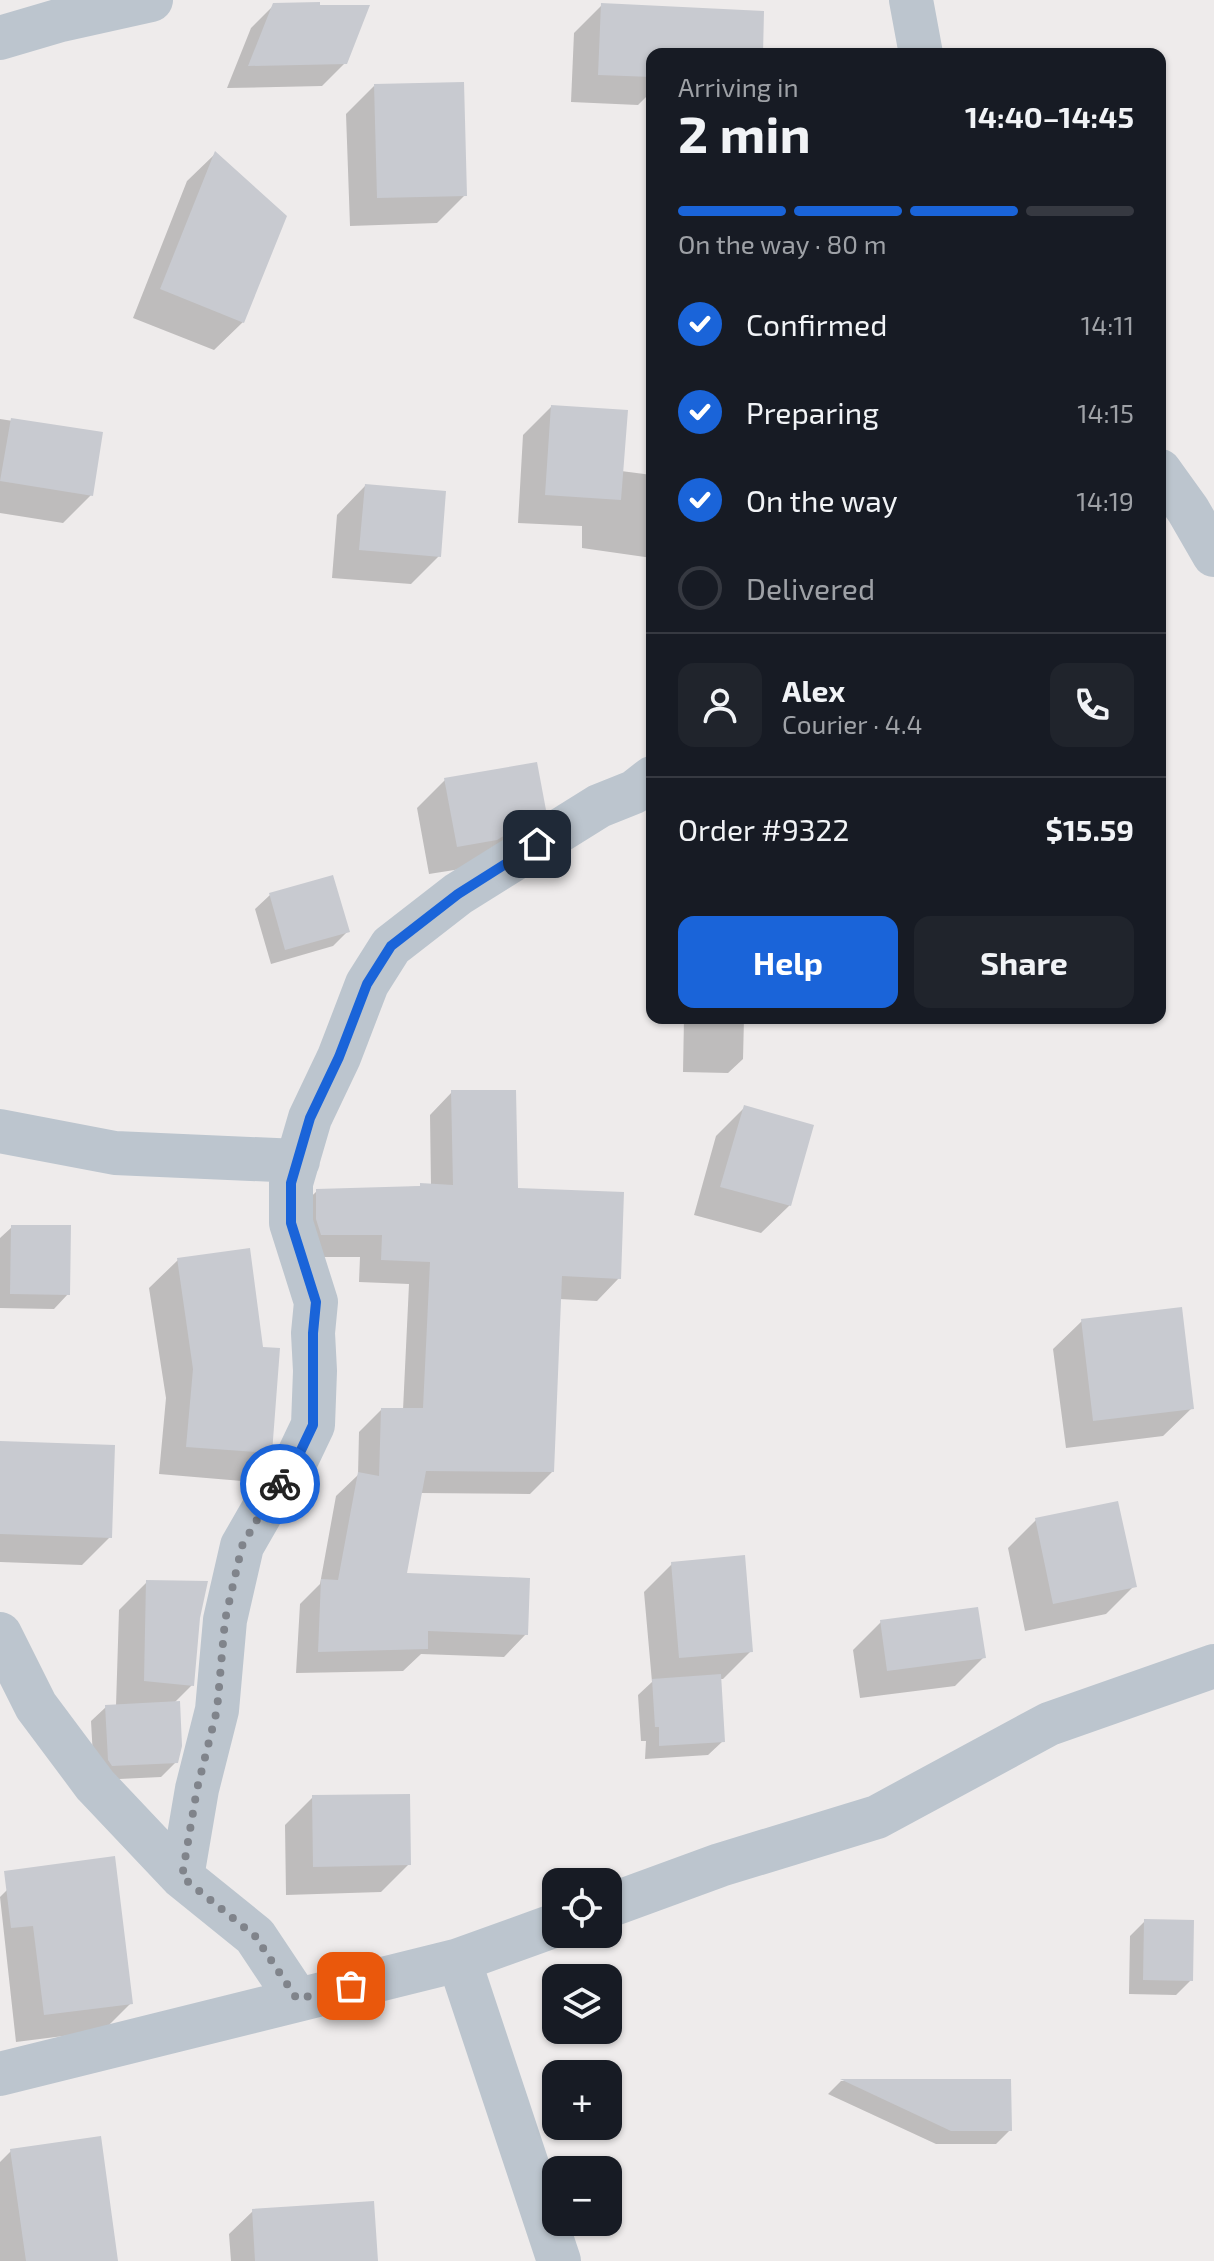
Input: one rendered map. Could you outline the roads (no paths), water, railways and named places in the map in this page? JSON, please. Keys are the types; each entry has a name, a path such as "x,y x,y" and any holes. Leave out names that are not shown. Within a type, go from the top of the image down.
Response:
{"street":[{"path":"0,38 61,20 151,0"},
{"path":"911,0 920,48"},
{"path":"1166,479 1214,555"},
{"path":"182,1877 197,1789 217,1710 225,1620 242,1546 269,1499 293,1467 313,1425 316,1302 291,1223 291,1183 310,1118 339,1057 367,984 391,946 458,894 599,806 634,792 646,783"},
{"path":"0,1131 115,1153 298,1161"},
{"path":"0,1634 36,1706 95,1785 182,1877 255,1936 297,1999"},
{"path":"622,1901 720,1865 877,1817 1049,1724 1214,1666"},
{"path":"0,2074 459,1960 542,1930"},
{"path":"459,1960 559,2261"}]}
